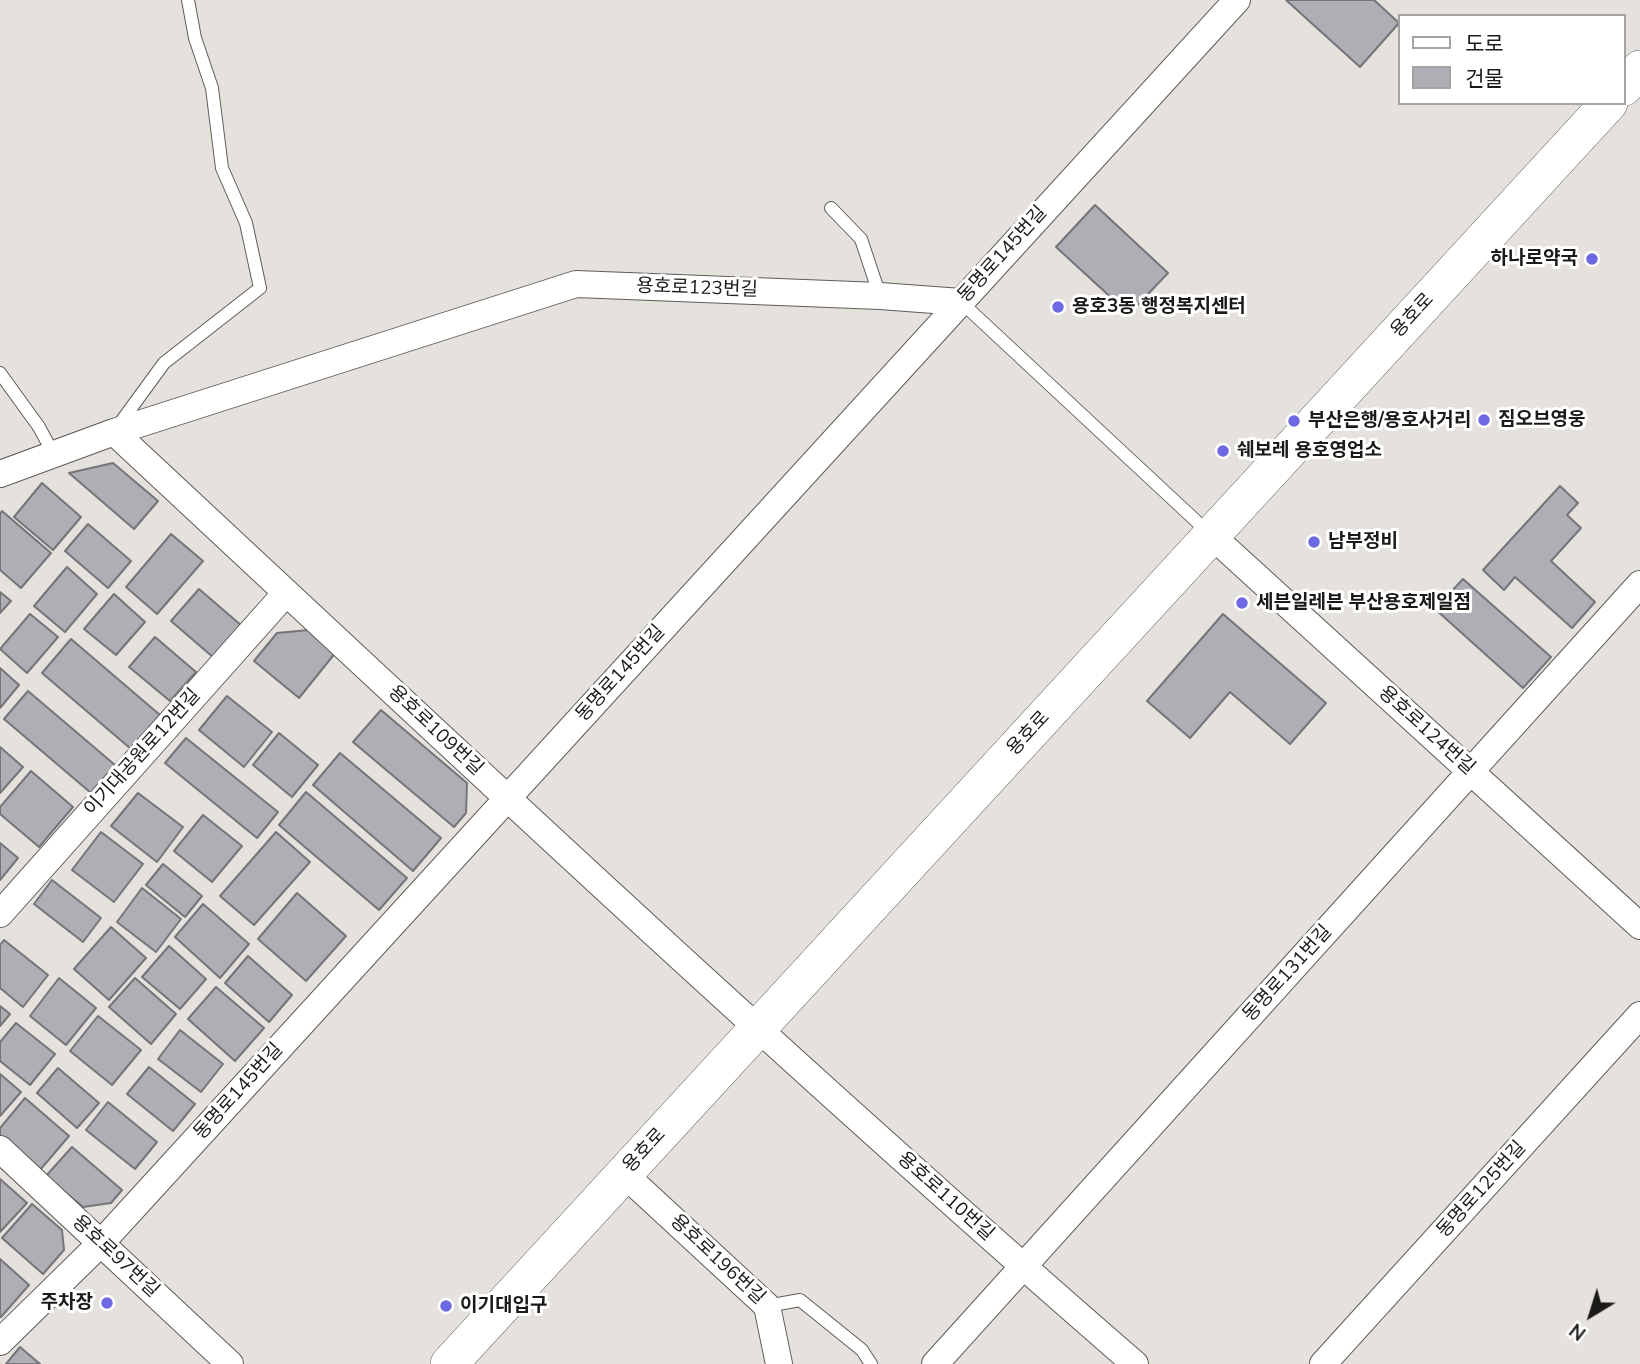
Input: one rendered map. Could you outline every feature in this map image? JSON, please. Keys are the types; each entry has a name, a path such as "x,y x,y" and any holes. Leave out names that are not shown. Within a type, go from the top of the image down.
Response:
{"main road":[{"path":"1626,85 1640,69"},
{"name":"용호로","path":"449,1364 1607,105"}],"street":[{"name":"동명로145번길","path":"0,1342 101,1243 1237,0"},
{"name":"용호로123번길","path":"0,474 114,432 576,285 880,296 961,302"},
{"name":"용호로109번길","path":"114,432 757,1029"},
{"name":"용호로124번길","path":"1211,536 1640,926"},
{"name":"동명로131번길","path":"935,1364 1640,584"},
{"name":"이기대공원로12번길","path":"0,914 286,593"},
{"name":"동명로125번길","path":"1324,1364 1640,1015"},
{"name":"용호로110번길","path":"757,1029 1135,1364"},
{"name":"용호로97번길","path":"0,1149 230,1364"},
{"name":"용호로196번길","path":"624,1174 767,1306 779,1364"}],"lane":[{"path":"114,432 164,363 260,289 246,223 222,168 212,88 195,38 188,0"},
{"path":"831,208 861,239 880,296"},
{"path":"961,302 1211,536"},
{"path":"0,373 39,427 53,453"},
{"path":"767,1306 800,1300 862,1350 870,1364"}],"building":[{"path":"1286,0 1374,0 1398,24 1360,67"},
{"path":"1095,205 1168,273 1129,314 1056,247"},
{"path":"113,463 158,501 134,529 69,473"},
{"path":"42,483 81,517 53,550 14,517"},
{"path":"1560,486 1578,503 1567,515 1581,528 1551,561 1595,602 1572,628 1515,577 1504,590 1483,570"},
{"path":"2,511 51,553 21,588 0,570"},
{"path":"88,524 131,561 108,588 65,551"},
{"path":"171,534 203,561 157,614 126,587"},
{"path":"67,567 97,594 65,632 34,606"},
{"path":"1463,579 1551,657 1523,688 1435,609"},
{"path":"199,589 242,626 214,658 171,621"},
{"path":"0,592 11,601 0,613"},
{"path":"114,594 145,622 116,655 84,629"},
{"path":"30,614 58,637 27,673 0,649"},
{"path":"1223,614 1326,703 1290,744 1230,692 1190,738 1147,701"},
{"path":"309,630 336,652 299,698 254,661 277,633"},
{"path":"155,637 196,672 170,701 129,667"},
{"path":"71,639 160,715 131,749 42,673"},
{"path":"0,668 19,685 0,708"},
{"path":"28,691 115,765 91,793 4,719"},
{"path":"227,696 272,732 244,767 199,730"},
{"path":"381,710 467,783 466,813 454,827 353,742"},
{"path":"279,733 318,765 292,797 253,765"},
{"path":"186,738 278,812 257,838 165,763"},
{"path":"0,747 23,767 0,793"},
{"path":"340,753 441,838 413,871 313,785"},
{"path":"31,771 73,807 39,847 0,814 0,807"},
{"path":"306,792 407,878 379,910 279,825"},
{"path":"138,793 183,827 157,862 111,826"},
{"path":"203,815 242,846 212,882 174,851"},
{"path":"101,832 143,864 114,902 72,870"},
{"path":"276,832 310,862 254,925 220,896"},
{"path":"0,843 18,858 0,880"},
{"path":"163,864 202,896 185,917 146,885"},
{"path":"52,880 101,918 83,942 34,904"},
{"path":"142,888 181,919 156,952 117,922"},
{"path":"297,893 346,936 306,981 258,939"},
{"path":"203,904 249,944 220,978 175,937"},
{"path":"111,927 146,958 109,1000 74,969"},
{"path":"4,940 48,975 23,1007 0,988 0,945"},
{"path":"169,946 206,979 180,1009 142,977"},
{"path":"248,956 292,995 269,1022 225,983"},
{"path":"59,978 96,1008 66,1045 30,1016"},
{"path":"135,978 176,1014 151,1044 109,1007"},
{"path":"216,987 264,1028 235,1061 188,1019"},
{"path":"0,1006 10,1014 0,1026"},
{"path":"98,1016 141,1050 112,1085 70,1051"},
{"path":"16,1023 55,1054 30,1085 0,1061 0,1042"},
{"path":"180,1030 223,1064 201,1092 158,1059"},
{"path":"149,1067 195,1104 173,1131 127,1094"},
{"path":"58,1068 99,1103 77,1128 37,1093"},
{"path":"0,1074 21,1092 0,1116"},
{"path":"25,1098 69,1136 40,1170 0,1136 0,1128"},
{"path":"108,1102 157,1142 135,1169 86,1130"},
{"path":"72,1147 122,1190 111,1203 83,1207 46,1176"},
{"path":"0,1179 27,1203 0,1232"},
{"path":"32,1204 62,1230 64,1250 43,1274 2,1238"},
{"path":"0,1259 29,1285 1,1317 0,1317"},
{"path":"20,1347 40,1364 6,1364"}],"place":[{"name":"하나로약국","path":"1592,259"},
{"name":"용호3동 행정복지센터","path":"1058,307"},
{"name":"짐오브영웅","path":"1484,420"},
{"name":"부산은행/용호사거리","path":"1294,421"},
{"name":"쉐보레 용호영업소","path":"1223,451"},
{"name":"남부정비","path":"1314,542"},
{"name":"세븐일레븐 부산용호제일점","path":"1242,603"},
{"name":"주차장","path":"107,1303"},
{"name":"이기대입구","path":"446,1306"}]}
